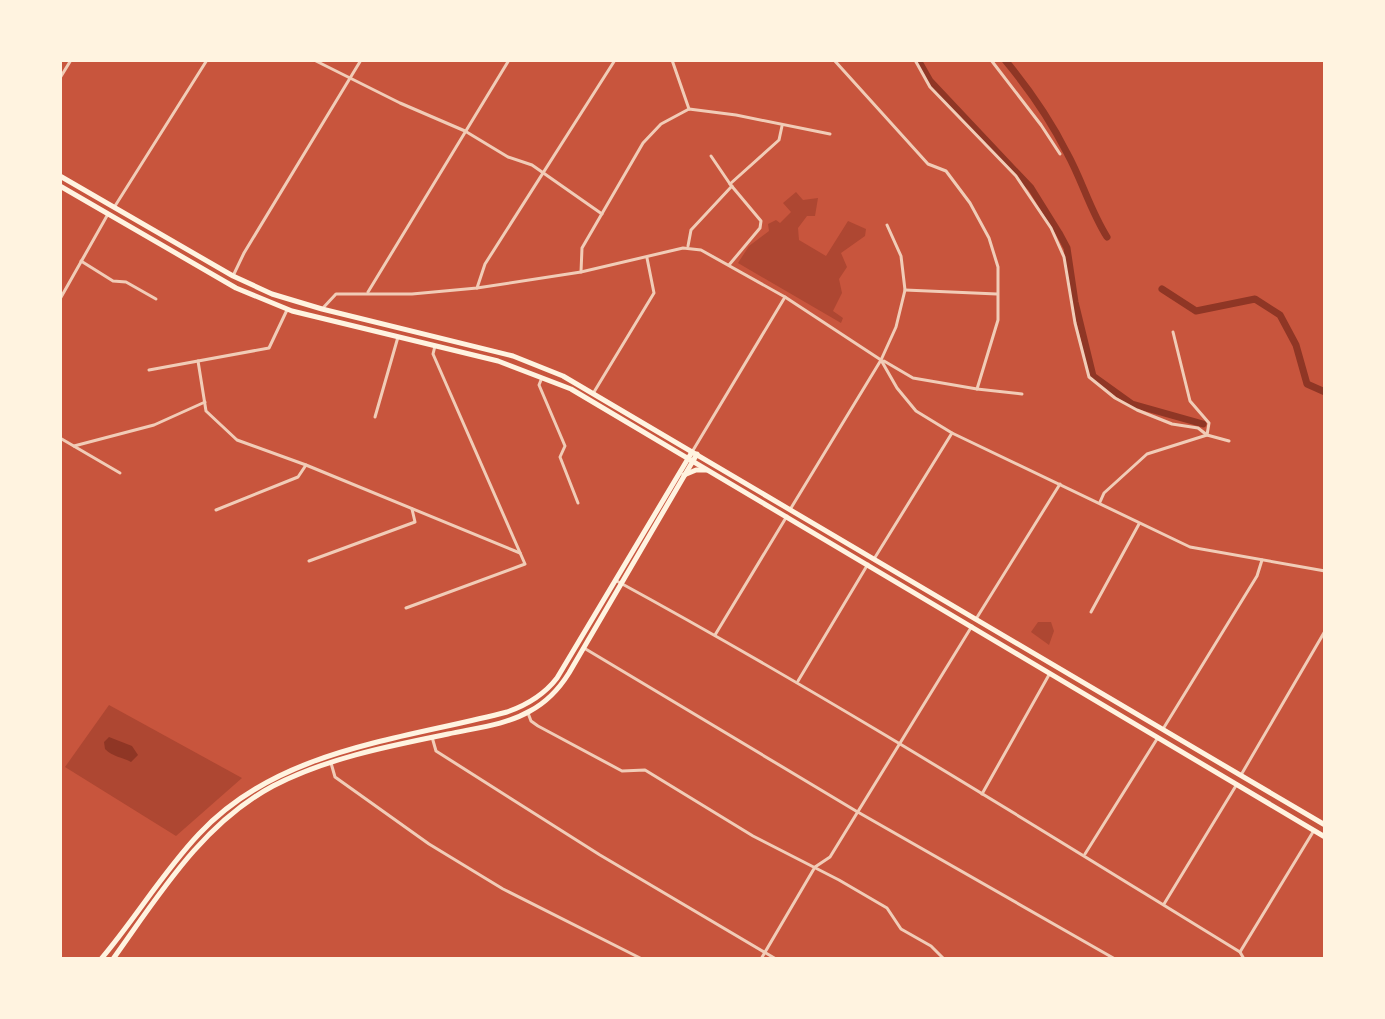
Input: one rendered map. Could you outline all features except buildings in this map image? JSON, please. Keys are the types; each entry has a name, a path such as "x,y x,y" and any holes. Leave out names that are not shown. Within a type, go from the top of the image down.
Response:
{"main road":[{"path":"60,176 233,276 272,294 513,356 563,376 594,392 710,471 874,559 1323,822"},
{"path":"60,186 236,288 287,310 498,361 571,389 789,513 868,564 1325,837"},
{"path":"113,959 187,859 221,823 273,786 331,763 508,720 528,713 543,703 557,689 584,648 692,456"},
{"path":"101,959 190,843 218,815 251,791 287,771 327,756 507,712 539,696 557,678 692,456"},
{"path":"684,475 696,470 710,471"}],"street":[{"path":"60,78 71,60"},
{"path":"114,208 207,60"},
{"path":"314,60 465,131 508,157 532,165 602,214"},
{"path":"233,276 361,60"},
{"path":"367,294 509,60"},
{"path":"477,288 485,264 615,60"},
{"path":"672,60 689,109"},
{"path":"834,60 928,164 946,171 970,203 989,238 998,267 998,320 977,389"},
{"path":"915,60 930,87 1016,176 1051,228 1064,257 1075,323 1089,377 1115,398 1137,410 1172,424 1198,428 1207,435 1229,441"},
{"path":"991,60 1060,154"},
{"path":"581,272 582,248 643,143 661,124 689,109 830,134"},
{"path":"687,247 691,230 731,185 779,140 782,125"},
{"path":"711,156 761,221 760,228 729,265"},
{"path":"60,299 108,214"},
{"path":"715,635 881,360 896,327 905,290 901,256 887,225"},
{"path":"322,309 334,294 412,294 477,288 581,272 687,247 701,250 785,297 913,378 1022,394"},
{"path":"594,392 654,293 647,257"},
{"path":"81,261 113,281 126,282 156,299"},
{"path":"905,290 999,294"},
{"path":"692,456 785,297"},
{"path":"149,370 269,348 287,310"},
{"path":"1173,332 1190,401 1209,423 1207,435"},
{"path":"375,417 398,337"},
{"path":"406,608 525,564 433,354 435,346"},
{"path":"881,360 897,388 916,411 952,433 1139,524 1190,547 1325,571"},
{"path":"198,361 206,411 237,440 520,553"},
{"path":"541,376 539,385 565,446 560,457 578,503"},
{"path":"74,446 154,425 205,402"},
{"path":"874,559 952,433"},
{"path":"1099,503 1104,493 1147,454 1207,435"},
{"path":"60,438 120,473"},
{"path":"216,510 298,477 306,465"},
{"path":"976,619 1060,484"},
{"path":"309,561 415,522 412,509"},
{"path":"1091,612 1139,524"},
{"path":"1163,729 1257,576 1262,560"},
{"path":"797,683 868,564"},
{"path":"614,580 715,635 1085,854 1240,952 1244,959"},
{"path":"761,959 815,867 830,857 972,626"},
{"path":"1241,775 1325,631"},
{"path":"584,648 856,811 1115,959"},
{"path":"982,794 1050,673"},
{"path":"528,713 531,721 538,726 622,771 645,770 753,836 887,908 901,929 931,946 944,959"},
{"path":"432,737 436,751 600,855 776,959"},
{"path":"1085,854 1158,737"},
{"path":"331,763 335,777 429,844 503,889 642,959"},
{"path":"1163,905 1237,784"},
{"path":"1240,952 1314,830"}],"shaded area":[{"path":"796,192 803,200 818,198 815,216 807,216 798,228 799,240 826,256 848,221 866,229 865,236 841,253 847,267 839,279 842,293 833,311 843,318 841,323 738,263 749,246 769,231 768,224 776,220 780,223 791,212 783,203"},
{"path":"1038,622 1051,622 1054,631 1049,645 1031,632"},
{"path":"109,705 242,778 176,836 65,767"},
{"path":"109,737 132,746 138,755 131,762 111,754 105,749 104,742"}],"waterway":[{"path":"918,60 930,81 1031,188 1059,233 1067,248 1075,302 1093,376 1132,404 1203,424"},
{"path":"1005,60 1054,128 1107,237"},
{"path":"1162,289 1196,311 1255,299 1280,315 1296,345 1307,384 1325,392"}]}
